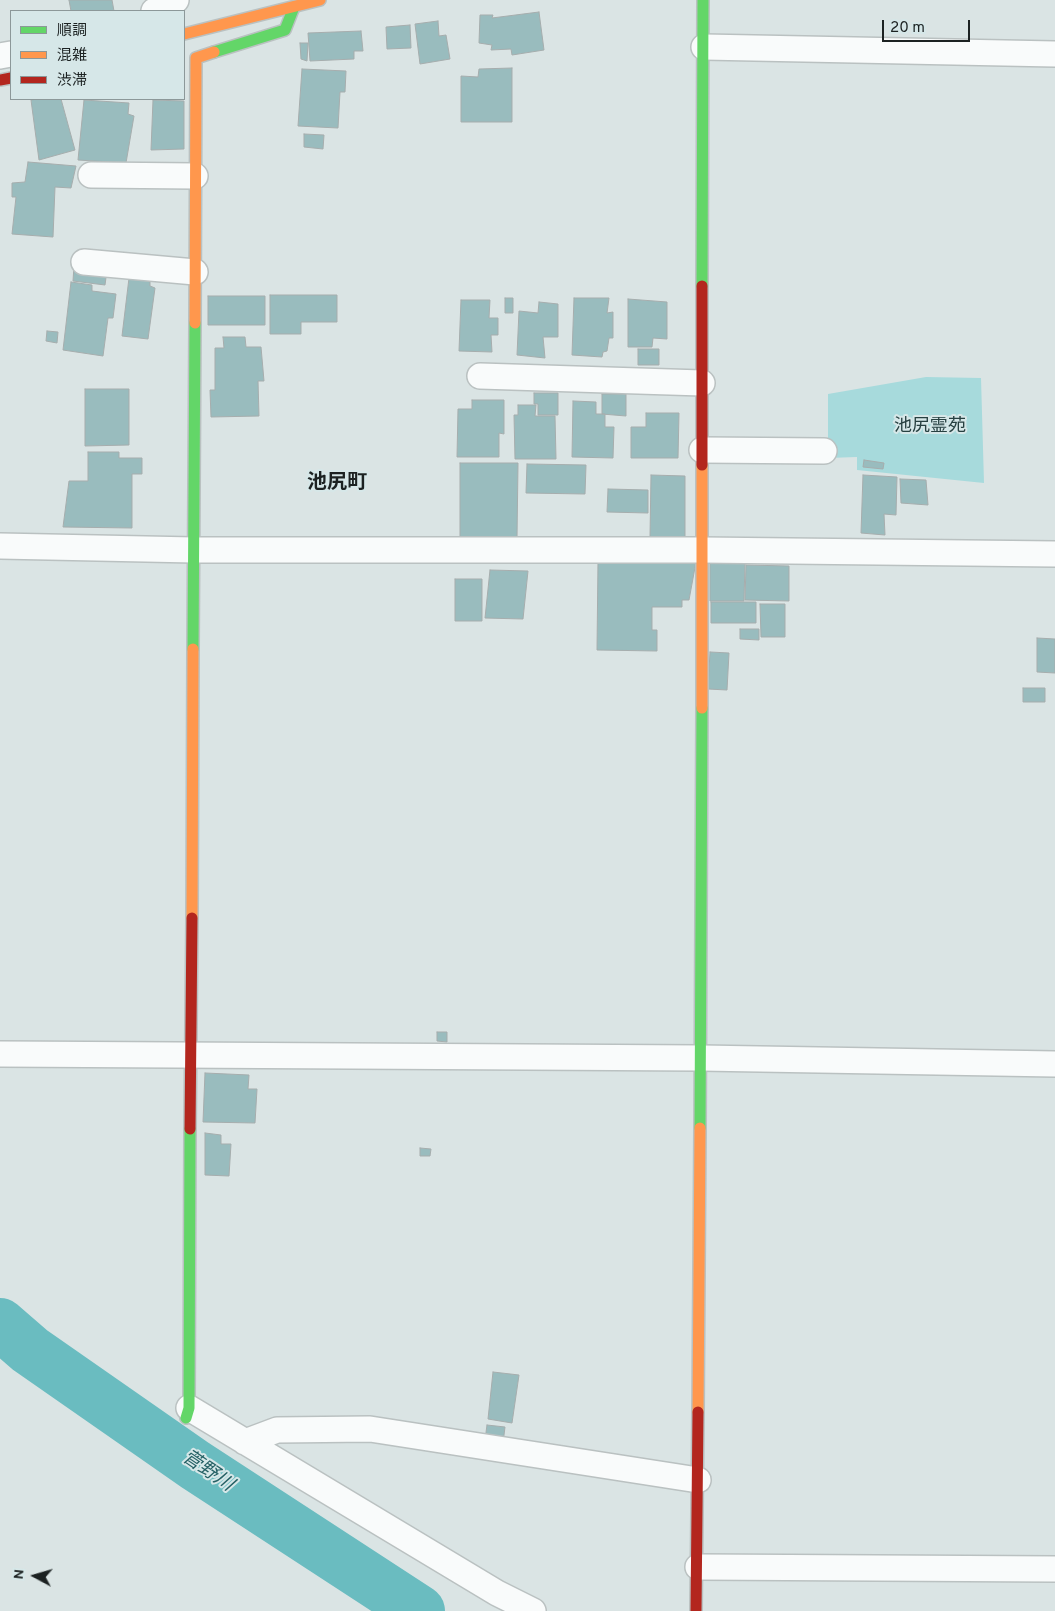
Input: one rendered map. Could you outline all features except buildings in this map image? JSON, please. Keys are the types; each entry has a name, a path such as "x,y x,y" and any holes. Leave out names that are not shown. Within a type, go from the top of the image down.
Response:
{"main road":[{"path":"185,34 320,0"},
{"path":"696,1611 698,1567 701,1058 703,0"},
{"path":"187,1413 191,1055 196,58 285,30 294,7"}],"street":[{"path":"156,10 176,0"},
{"path":"704,47 1055,54"},
{"path":"91,175 195,176"},
{"path":"84,262 195,272"},
{"path":"480,376 702,382"},
{"path":"702,450 824,451"},
{"path":"0,546 194,550 702,550 1055,554"},
{"path":"0,1054 701,1058 1055,1064"},
{"path":"187,1413 245,1442 497,1593 533,1611"},
{"path":"245,1442 277,1430 370,1428 698,1480"},
{"path":"698,1567 1055,1569"}],"green space":[{"name":"池尻霊苑","path":"926,377 981,378 984,483 857,470 857,457 828,458 828,394"}],"waterway":[{"name":"菅野川","path":"0,1324 30,1350 195,1465 419,1611"}],"traffic: fast":[{"path":"702,286 703,0"},
{"path":"214,52 285,30 294,7"},
{"path":"193,649 195,323"},
{"path":"700,1128 702,708"},
{"path":"186,1418 189,1408 190,1129"}],"traffic: slow":[{"path":"185,34 320,0"},
{"path":"195,323 196,58 214,52"},
{"path":"702,465 702,708"},
{"path":"192,918 193,649"},
{"path":"698,1412 700,1128"}],"traffic: jam":[{"path":"0,80 10,78"},
{"path":"702,286 702,465"},
{"path":"190,1129 192,918"},
{"path":"696,1611 698,1412"}],"district":[{"name":"池尻町","path":"337,484"}]}
